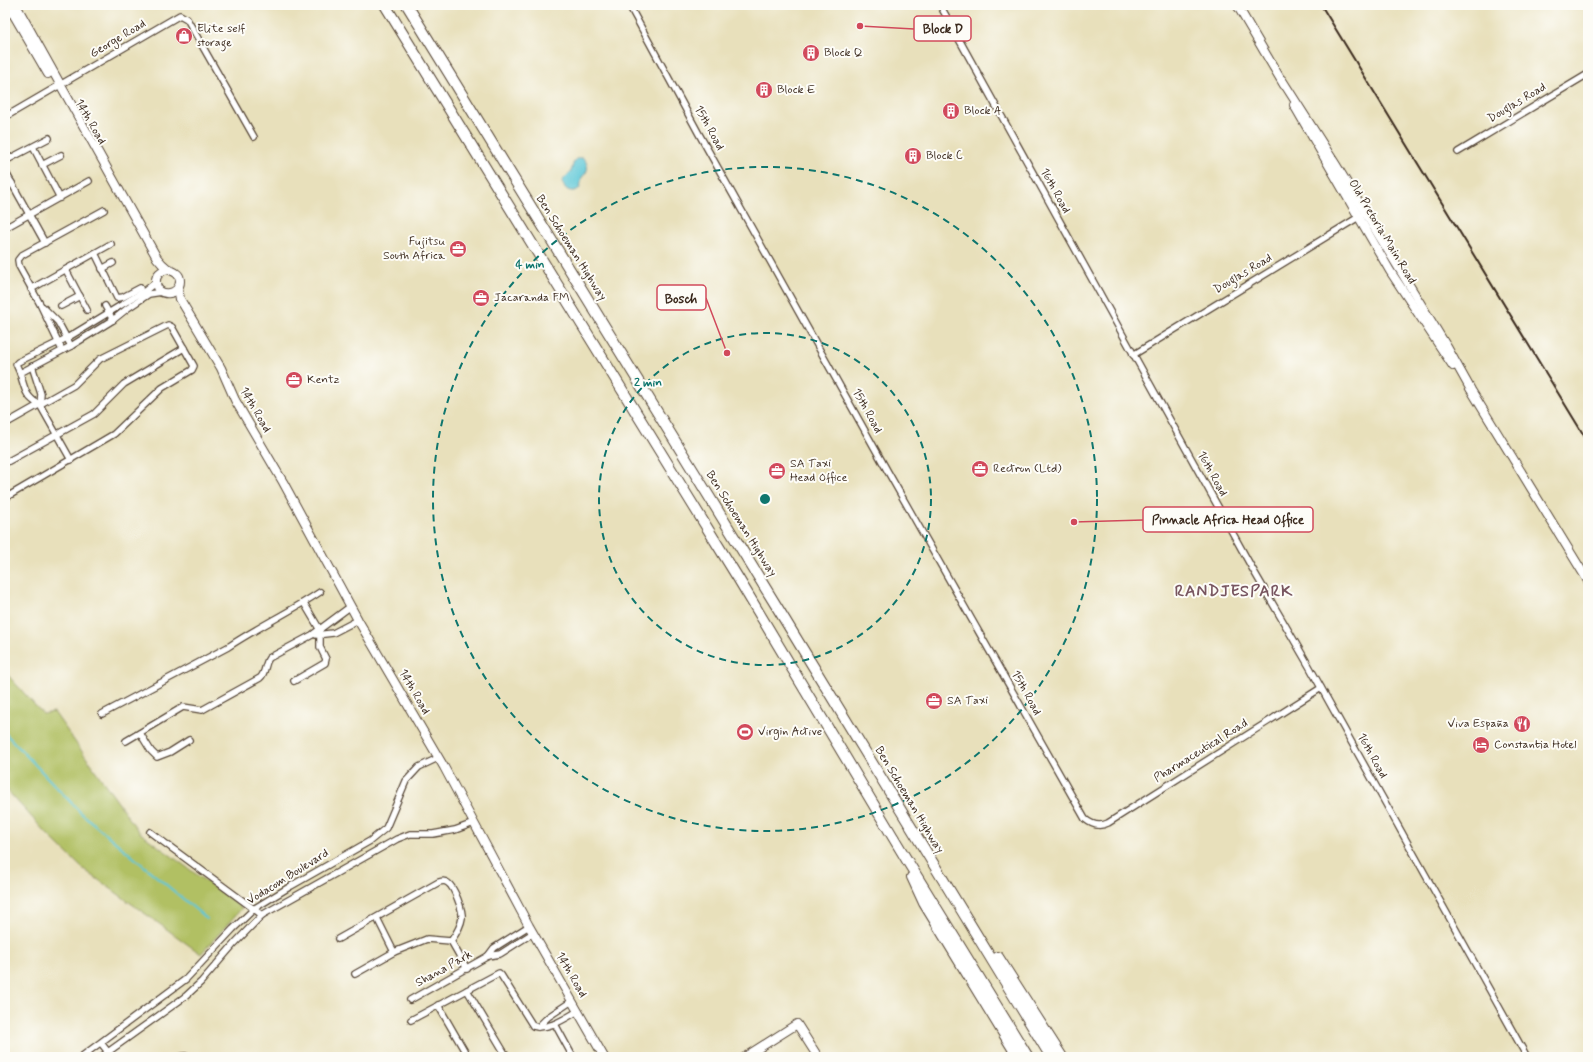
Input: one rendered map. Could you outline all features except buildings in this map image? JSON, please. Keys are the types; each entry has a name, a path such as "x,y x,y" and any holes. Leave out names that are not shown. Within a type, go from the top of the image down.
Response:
{"highway":[{"path":"385,5 734,571 908,862 1028,1057"},
{"name":"Ben Schoeman Highway","path":"407,5 1051,1057"},
{"path":"908,862 914,884 924,903 1018,1057"},
{"path":"975,932 1002,962 1062,1057"}],"street":[{"name":"15th Road","path":"629,5 699,134 1081,813 1085,819 1092,824"},
{"name":"16th Road","path":"940,5 1133,355 1527,1057"},
{"name":"Old Pretoria Main Road","path":"1237,5 1282,80 1306,128 1362,215 1418,314 1456,372 1471,390 1588,581"},
{"name":"14th Road","path":"12,10 59,86 157,258 169,269"},
{"name":"George Road","path":"5,117 178,16 183,16 187,19 254,137"},
{"name":"Douglas Road","path":"1458,152 1588,74"},
{"name":"14th Road","path":"59,86 151,256 157,278"},
{"path":"5,161 48,138"},
{"path":"33,147 60,198"},
{"path":"42,165 61,155"},
{"path":"5,171 45,243"},
{"path":"5,228 89,181"},
{"path":"5,187 12,183"},
{"path":"62,350 40,304 19,266 18,260 22,255 104,210"},
{"name":"Douglas Road","path":"1133,355 1362,215"},
{"path":"31,289 111,244"},
{"path":"95,253 118,298 140,288"},
{"path":"102,269 113,263"},
{"path":"66,270 87,310"},
{"path":"20,373 71,346 113,320 149,294 174,292 180,283 178,275 173,270 165,270 146,290 107,309 66,338 17,363 20,373 27,395 31,400 40,405 71,460"},
{"path":"157,278 156,286 165,293"},
{"name":"14th Road","path":"178,288 180,299 220,368 228,386 358,620 438,758 531,929 604,1057"},
{"name":"14th Road","path":"165,293 176,302 215,369 228,386"},
{"path":"60,306 80,296"},
{"path":"40,304 58,322 71,346"},
{"path":"107,309 113,320"},
{"path":"5,424 74,385 100,359 168,325 172,327 194,366 162,388 114,434 5,498"},
{"path":"5,463 94,414 124,384 184,348"},
{"path":"32,366 41,394 40,405"},
{"path":"102,714 228,647 243,636 304,603 320,592"},
{"path":"294,681 325,663 326,659 320,647 320,632 304,603"},
{"path":"126,741 183,707 202,710 253,682 262,676 270,658 320,632 351,606"},
{"path":"320,632 334,633 358,620"},
{"name":"Pharmaceutical Road","path":"1092,824 1100,825 1108,823 1321,688"},
{"path":"140,733 151,751 157,757 189,740"},
{"name":"Vodacom Boulevard","path":"81,1057 186,979 255,908 370,841 386,828 402,786 419,767 438,758"},
{"name":"Vodacom Boulevard","path":"101,1057 110,1054 186,996 201,982 262,915 397,839 410,834 433,834 455,830 474,823"},
{"path":"150,832 255,908 262,915"},
{"path":"338,939 439,882 446,882 449,884 462,909 461,922 452,941"},
{"path":"377,918 394,952"},
{"name":"Shana Park","path":"410,1000 488,956 494,948 531,929"},
{"path":"355,974 394,952 427,939 452,941"},
{"path":"452,941 467,969"},
{"path":"411,1020 499,973 531,1025 537,1028 548,1017 572,1001"},
{"path":"467,990 507,1057"},
{"path":"438,1005 468,1057"},
{"name":"14th Road","path":"537,1028 555,1024 578,1011"},
{"path":"555,1024 572,1057"},
{"path":"745,1057 797,1024 818,1057"},
{"path":"101,1043 110,1054"},
{"path":"180,1057 188,1057"}],"green space":[{"path":"5,672 43,714 54,712 139,832 242,908 201,954 82,868 47,834 5,788"}],"water":[{"path":"583,158 585,160 587,170 582,177 580,188 572,191 565,187 562,181 570,173 576,159"}],"waterway":[{"path":"5,733 82,814 207,919"}],"railway":[{"path":"1321,5 1588,442"}],"place":[{"name":"Block D","path":"860,26"},
{"name":"Elite self storage","path":"184,36"},
{"name":"Block Q","path":"811,53"},
{"name":"Block E","path":"764,90"},
{"name":"Block A","path":"951,111"},
{"name":"Block C","path":"913,156"},
{"name":"Fujitsu South Africa","path":"458,249"},
{"name":"Jacaranda FM","path":"481,298"},
{"name":"Bosch","path":"727,353"},
{"name":"Kentz","path":"294,380"},
{"name":"Rectron (Ltd)","path":"980,469"},
{"name":"SA Taxi Head Office","path":"777,471"},
{"name":"Pinnacle Africa Head Office","path":"1074,522"},
{"name":"SA Taxi","path":"934,701"},
{"name":"Viva España","path":"1522,724"},
{"name":"Virgin Active","path":"745,732"},
{"name":"Constantia Hotel","path":"1481,745"}],"district":[{"name":"RANDJESPARK","path":"1234,591"}]}
